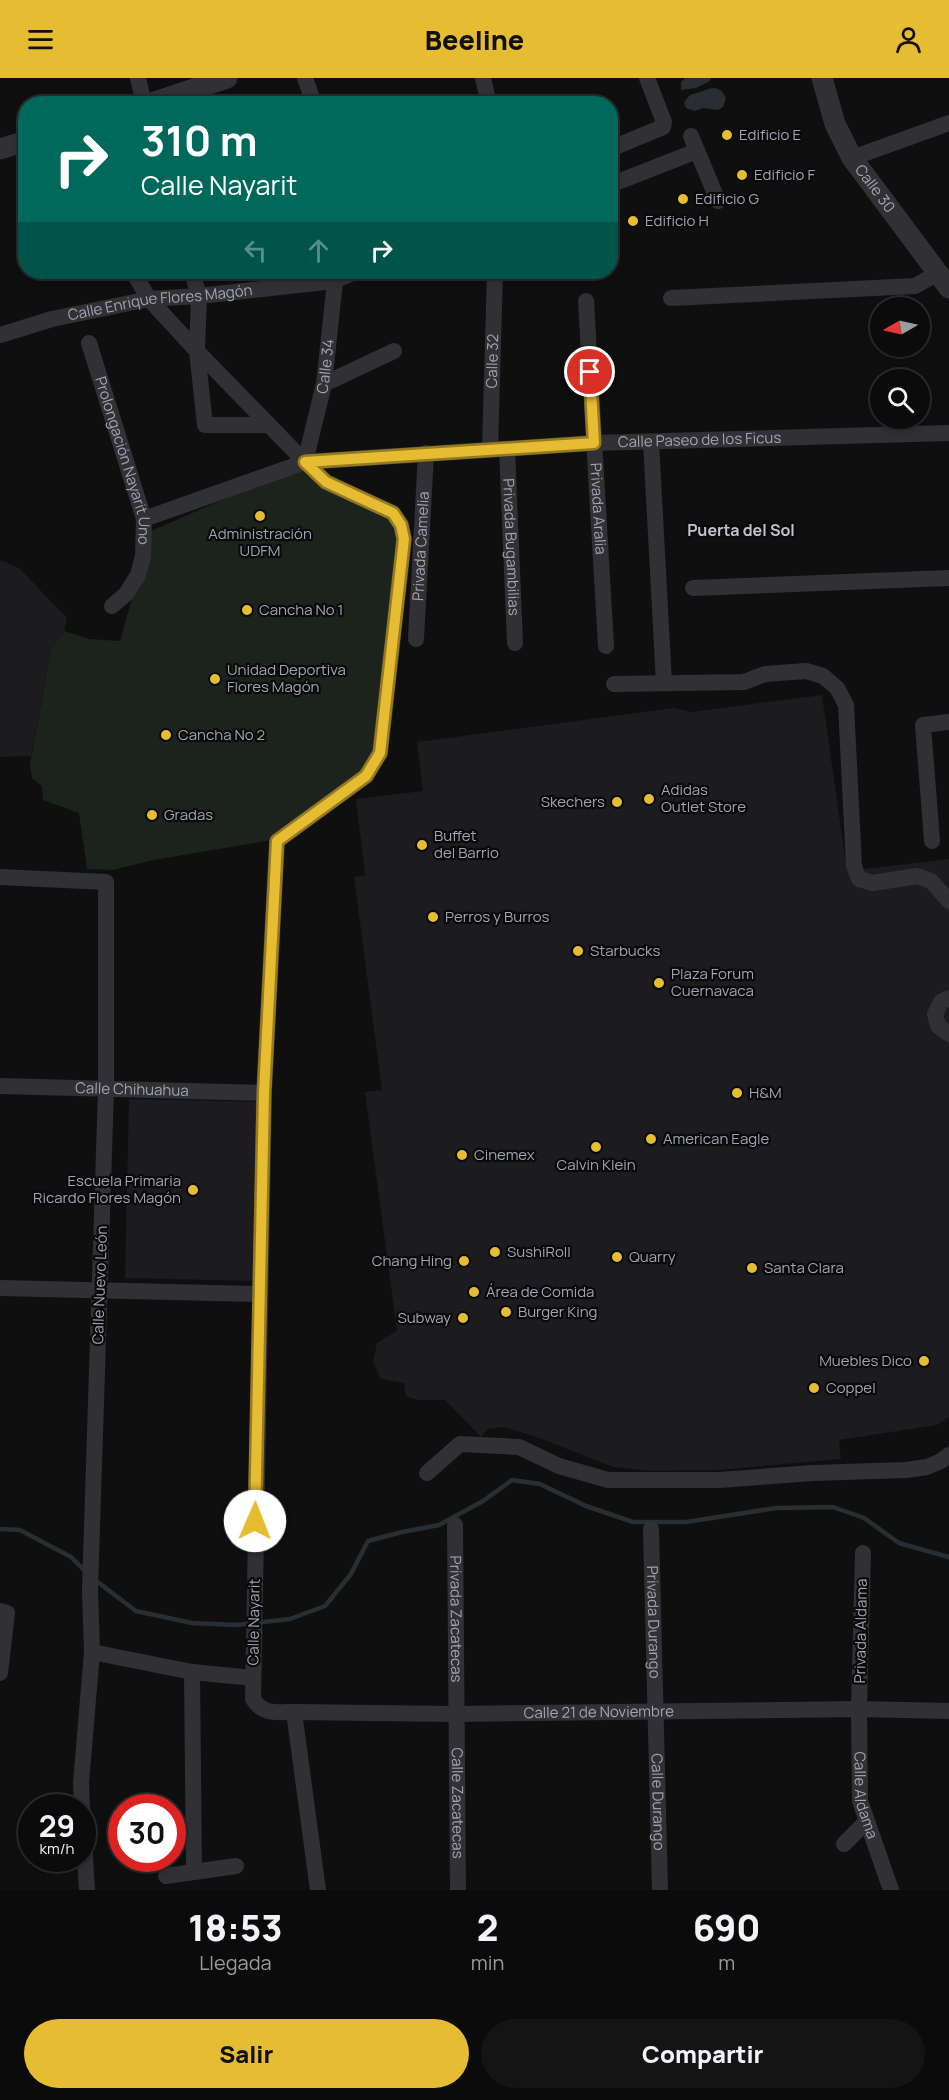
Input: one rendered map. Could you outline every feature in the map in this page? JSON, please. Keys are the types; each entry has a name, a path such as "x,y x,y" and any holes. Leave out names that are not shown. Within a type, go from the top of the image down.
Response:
{"street":[{"path":"138,78 142,96"},
{"path":"173,96 227,78"},
{"path":"305,78 311,96"},
{"path":"483,78 487,96"},
{"path":"618,146 663,127 664,122 647,78"},
{"name":"Calle 30","path":"822,78 835,124 852,158 943,281"},
{"path":"852,158 949,123"},
{"path":"0,149 18,143"},
{"path":"618,181 694,143 718,201"},
{"path":"137,279 149,299 305,462"},
{"path":"194,279 199,296 197,351 205,425 268,425"},
{"name":"Calle Enrique Flores Magón","path":"0,335 52,319 149,299 199,296 315,279"},
{"name":"Calle 34","path":"305,462 324,384 335,279"},
{"name":"Calle 32","path":"495,279 499,449"},
{"path":"671,298 915,286 943,281"},
{"name":"Privada Aralia","path":"586,301 606,646"},
{"name":"Prolongación Nayarit Uno","path":"89,343 144,519 143,556 138,575 126,594 112,606"},
{"path":"324,384 394,351"},
{"name":"Calle Paseo de los Ficus","path":"144,519 305,462 594,443 949,433"},
{"path":"651,442 664,683"},
{"name":"Privada Bugambilias","path":"499,449 515,642"},
{"name":"Privada Camelia","path":"416,639 426,453"},
{"name":"Calle Nayarit","path":"253,1699 264,1093 277,841 366,776 380,753 404,539 401,525 393,513 326,482 305,462"},
{"path":"693,588 949,578"},
{"path":"614,684 744,682 765,674 806,671 823,676 837,688 846,705 854,866 860,879 873,883 917,876 931,881 949,901"},
{"path":"932,841 923,725 949,723"},
{"name":"Calle Nuevo León","path":"0,877 106,882 106,1089 90,1590 92,1652 81,1794"},
{"path":"949,998 941,1002 935,1014 938,1026 949,1034"},
{"name":"Calle Chihuahua","path":"0,1086 264,1093"},
{"path":"0,1288 260,1294"},
{"path":"427,1473 460,1444 519,1447 559,1466 608,1480 719,1480 813,1473 906,1470 927,1467 949,1455"},
{"name":"Privada Zacatecas","path":"455,1525 455,1714"},
{"name":"Privada Durango","path":"651,1529 655,1713"},
{"name":"Privada Aldama","path":"859,1709 863,1553"},
{"path":"0,1673 3,1612"},
{"path":"92,1652 192,1672 253,1678"},
{"path":"192,1672 194,1872"},
{"name":"Calle 21 de Noviembre","path":"253,1699 258,1707 268,1711 294,1712 455,1714 859,1709 949,1711"},
{"name":"Calle Aldama","path":"859,1709 860,1801 866,1821 874,1836 885,1886"},
{"path":"294,1712 318,1890"},
{"name":"Calle Durango","path":"655,1713 660,1890"},
{"name":"Calle Zacatecas","path":"455,1714 458,1890"},
{"path":"843,1844 866,1821"},
{"path":"166,1876 236,1866"},
{"name":"Calle Nuevo León","path":"86,1872 87,1890"}],"shaded area":[{"path":"685,78 711,78 710,81 696,88 681,90 681,82"},
{"path":"712,88 719,89 725,96 723,107 718,110 703,108 695,111 686,108 684,102 690,95"},
{"name":"Unidad Deportiva Flores Magón","path":"297,467 322,488 390,517 402,539 375,754 366,772 272,840 154,860 112,870 87,869 79,813 43,800 42,786 32,778 30,764 51,649 64,631 89,639 120,641 151,531"},
{"path":"0,560 19,568 67,618 64,631 51,649 31,756 0,757"},
{"name":"Plaza Forum Cuernavaca","path":"822,695 847,871 949,859 949,1417 937,1425 839,1440 841,1459 719,1470 652,1471 613,1467 534,1436 504,1427 488,1429 481,1437 445,1400 417,1400 406,1396 404,1383 381,1379 373,1362 377,1343 397,1331 365,1092 382,1090 354,877 365,875 356,799 423,791 417,742 674,708 691,712"},
{"name":"Escuela Primaria Ricardo Flores Magón","path":"129,1099 262,1102 258,1281 125,1278"}],"waterway":[{"path":"95,1580 136,1611 192,1623 236,1625 290,1619 325,1606 351,1574 368,1541 439,1525 483,1501 512,1480 540,1484 586,1506 633,1522 686,1522 776,1508 833,1507 864,1518 899,1543 949,1557"},
{"path":"0,1529 20,1530 71,1557 86,1572"}],"place":[{"name":"Edificio E","path":"727,135"},
{"name":"Edificio F","path":"742,175"},
{"name":"Edificio G","path":"683,199"},
{"name":"Edificio H","path":"633,221"},
{"name":"Administración UDFM","path":"260,516"},
{"name":"Cancha No 1","path":"247,610"},
{"name":"Unidad Deportiva Flores Magón","path":"215,679"},
{"name":"Cancha No 2","path":"166,735"},
{"name":"Adidas Outlet Store","path":"649,799"},
{"name":"Skechers","path":"617,802"},
{"name":"Gradas","path":"152,815"},
{"name":"Buffet del Barrio","path":"422,845"},
{"name":"Perros y Burros","path":"433,917"},
{"name":"Starbucks","path":"578,951"},
{"name":"Plaza Forum Cuernavaca","path":"659,983"},
{"name":"H&M","path":"737,1093"},
{"name":"American Eagle","path":"651,1139"},
{"name":"Calvin Klein","path":"596,1147"},
{"name":"Cinemex","path":"462,1155"},
{"name":"Escuela Primaria Ricardo Flores Magón","path":"193,1190"},
{"name":"SushiRoll","path":"495,1252"},
{"name":"Quarry","path":"617,1257"},
{"name":"Chang Hing","path":"464,1261"},
{"name":"Santa Clara","path":"752,1268"},
{"name":"Área de Comida","path":"474,1292"},
{"name":"Burger King","path":"506,1312"},
{"name":"Subway","path":"463,1318"},
{"name":"Muebles Dico","path":"924,1361"},
{"name":"Coppel","path":"814,1388"}],"district":[{"name":"Puerta del Sol","path":"741,530"}],"route":[{"path":"255,1521 264,1093 277,841 366,776 380,753 404,539 401,525 393,513 326,482 305,462 594,443 590,372"}]}
